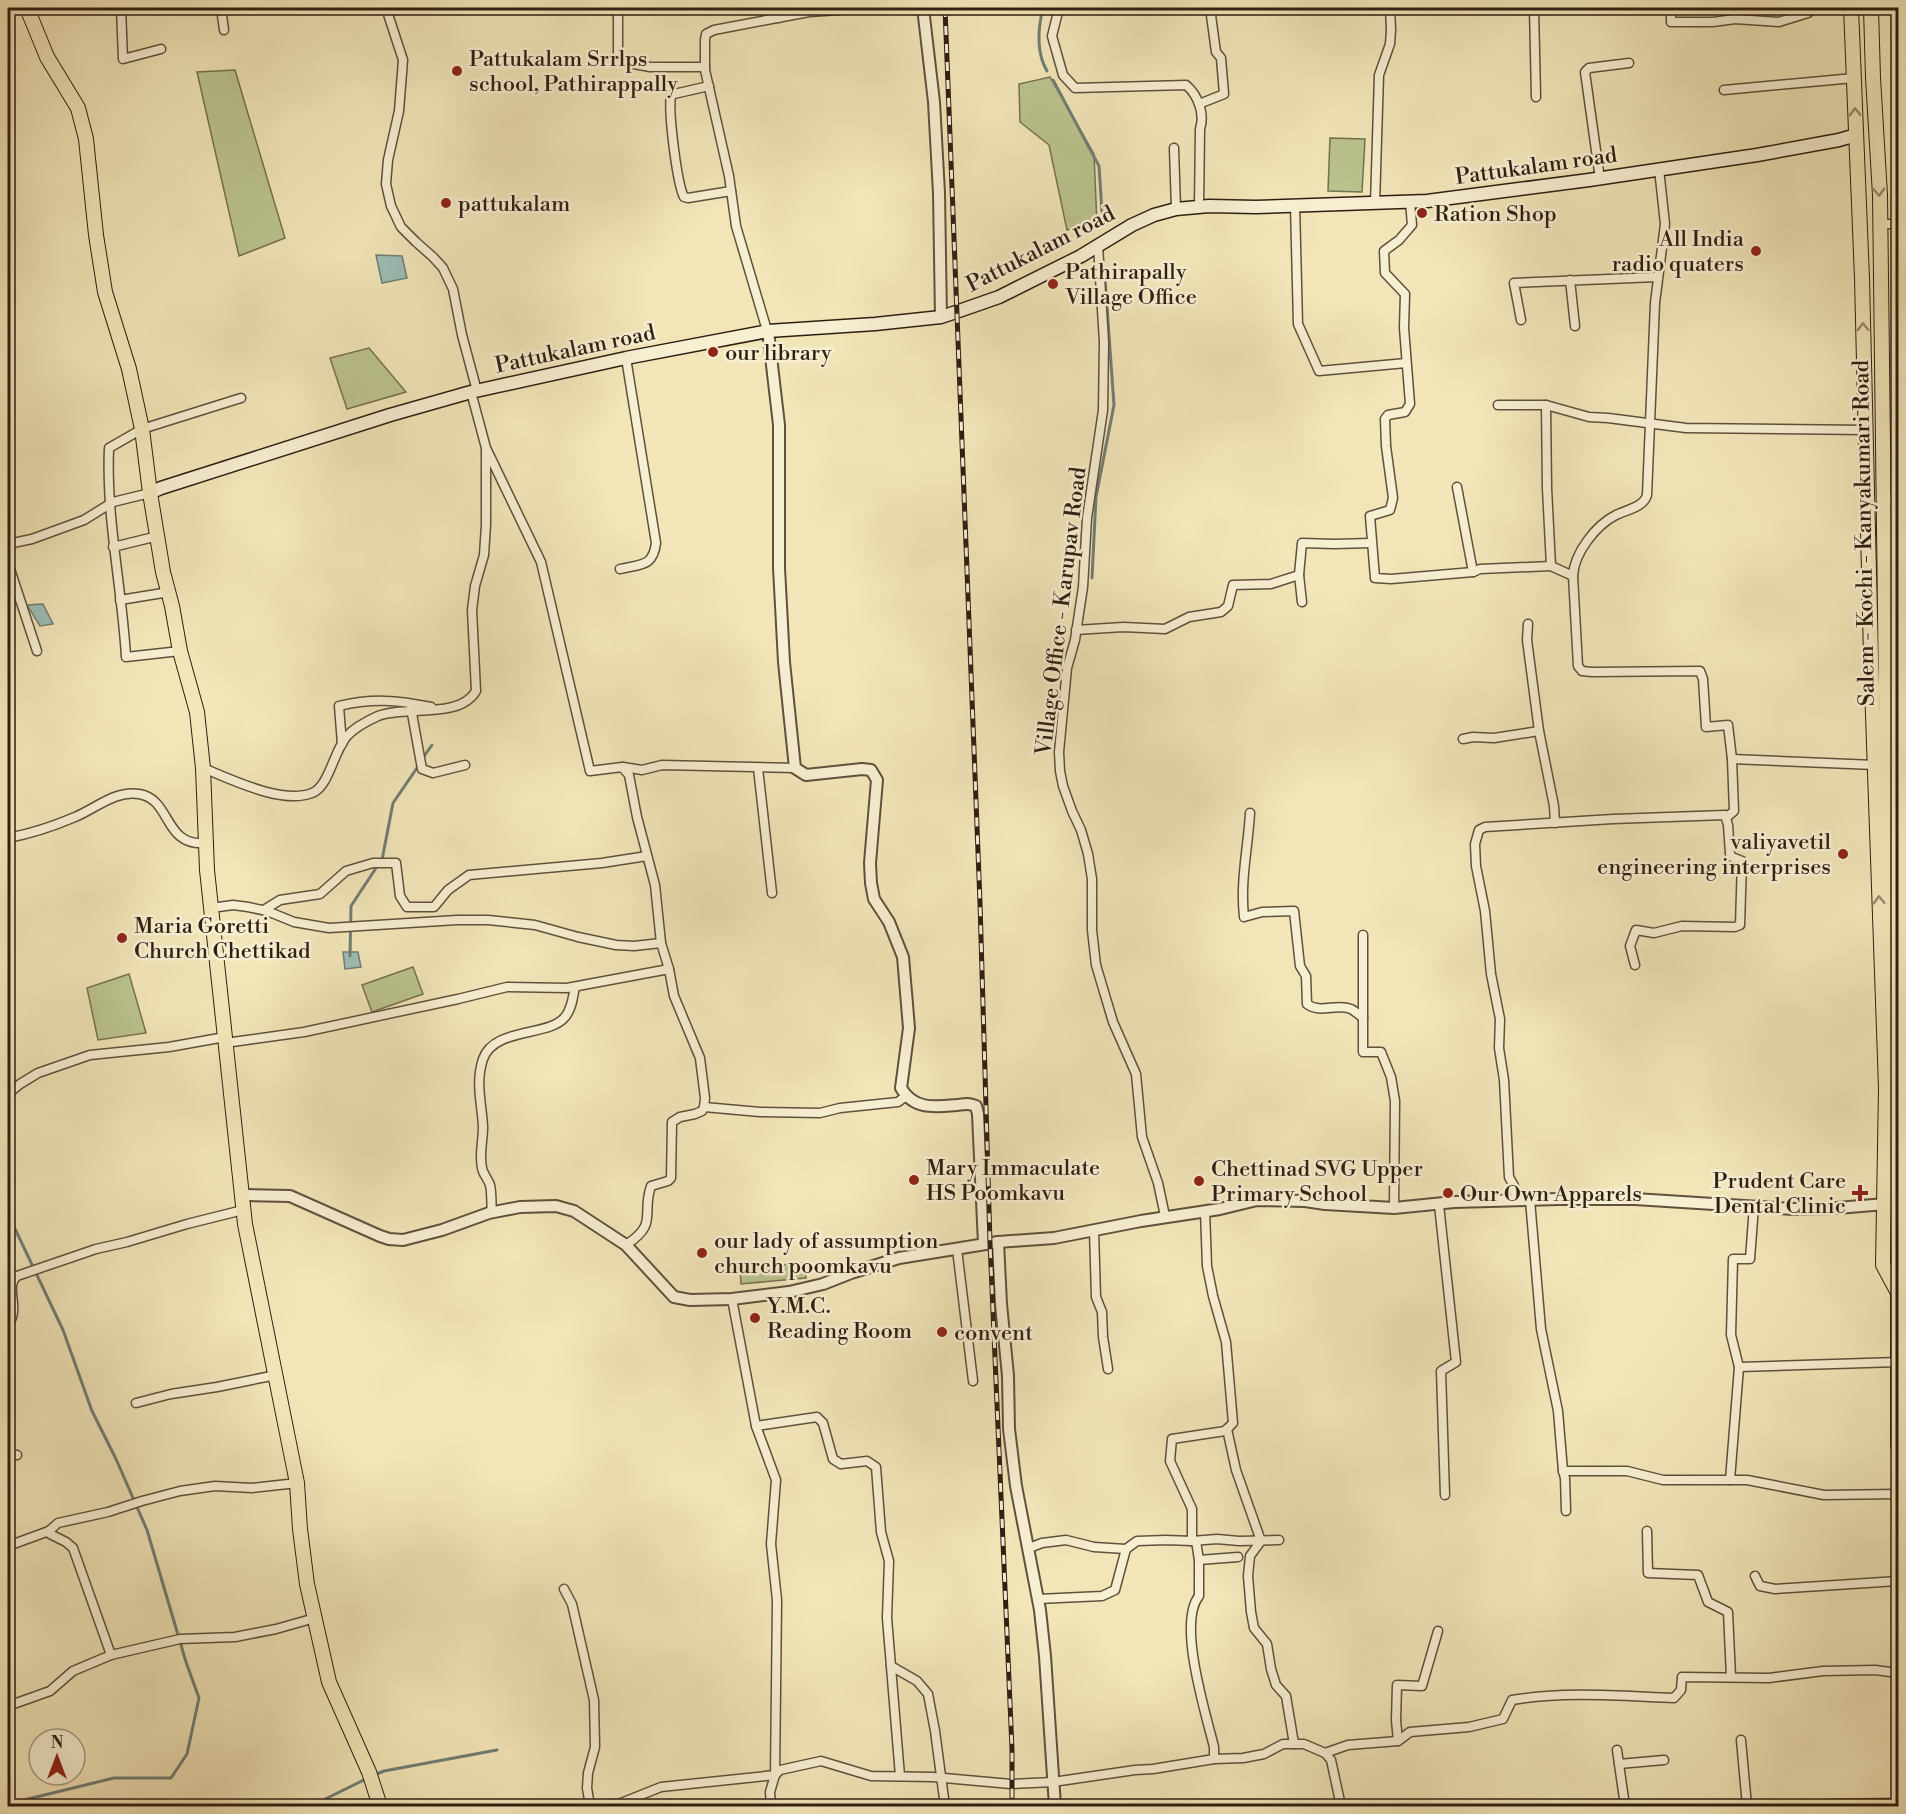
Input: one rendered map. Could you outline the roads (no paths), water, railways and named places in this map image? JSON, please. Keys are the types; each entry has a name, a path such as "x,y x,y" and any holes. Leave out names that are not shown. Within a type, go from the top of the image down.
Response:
{"main road":[{"path":"27,8 47,57 78,108 86,139 96,235 105,292 129,369 142,429 163,572 180,651 197,712 203,768 211,908 243,1202 297,1483 305,1573 329,1682 369,1772 380,1806"},
{"path":"1851,8 1886,1088 1882,1265 1898,1289 1899,1446"},
{"name":"Salem - Kochi - Kanyakumari Road","path":"1871,8 1872,78 1892,499 1892,710 1899,1057"},
{"name":"Pattukalam road","path":"150,493 390,415 474,392 626,358 768,331 875,324 941,316 999,297 1081,256 1132,225 1154,215 1176,209 1375,204 1475,195 1659,170 1789,149 1856,135"}],"street":[{"path":"121,8 123,59 161,49"},
{"path":"221,8 224,30"},
{"path":"203,768 278,795 313,793 321,786 346,736 358,727 377,716 411,707 443,709 473,696 476,691 472,610 475,586 484,555 486,448 453,288 443,268 434,257 401,227 386,184 388,160 399,111 403,60 386,8"},
{"path":"614,8 618,16 618,61 650,67 705,68"},
{"path":"778,8 778,18"},
{"path":"795,768 784,662 779,568 779,425 768,331 736,226 731,191 705,68 705,40 706,34 714,30 809,12 869,8"},
{"path":"923,8 934,102 939,193 941,316"},
{"path":"1059,8 1052,36 1063,75 1075,88 1186,85 1191,89 1199,104 1202,123 1199,207"},
{"path":"1199,104 1224,94 1221,58 1216,51 1210,8"},
{"path":"1375,204 1379,75 1390,44 1390,8"},
{"path":"1534,8 1536,97"},
{"path":"1671,8 1671,22 1713,22 1735,19 1779,22 1808,13 1812,8"},
{"path":"1600,179 1585,72 1589,68 1629,63"},
{"path":"1724,90 1854,78"},
{"path":"709,86 671,96 680,185 684,197 688,198 731,191"},
{"path":"1174,148 1176,209"},
{"path":"1659,170 1665,224 1657,277 1646,500 1604,522 1577,557 1573,567 1579,669 1592,672 1700,671 1703,679 1706,727 1728,725 1734,811 1727,817"},
{"path":"1410,201 1412,225 1399,240 1384,251 1385,273 1405,294 1404,328 1410,404 1405,412 1388,415 1385,419 1393,498 1392,507 1388,511 1370,516 1375,578 1391,579 1473,572 1480,569 1551,566 1573,576"},
{"path":"1295,205 1298,324 1319,371 1406,363"},
{"path":"1880,224 1899,224"},
{"name":"Village Office - Karupav Road","path":"1098,245 1105,391 1087,518 1083,587 1067,668 1059,752 1060,771 1071,811 1081,830 1088,854 1092,879 1092,930 1096,965 1113,1022 1136,1074 1143,1137 1158,1183 1165,1216"},
{"path":"1521,320 1514,283 1657,277"},
{"path":"1570,280 1575,326"},
{"path":"620,569 646,563 652,559 656,543 626,358"},
{"path":"180,651 126,657 113,547 108,471 109,448 142,429 241,398"},
{"path":"1497,405 1546,405 1589,417 1705,429 1866,430"},
{"path":"1546,405 1551,566"},
{"path":"486,448 541,562 590,771 622,767 642,770 662,765 795,768 806,775 871,770 877,780 871,844 871,883 874,899 890,922 903,957 909,1028 902,1088 906,1096 918,1105 968,1103 976,1106 984,1244"},
{"path":"1457,487 1473,572"},
{"path":"8,544 32,539 84,520 110,504 150,493"},
{"path":"113,547 158,536"},
{"path":"1302,602 1299,575 1302,543 1371,543"},
{"path":"8,563 37,651"},
{"path":"1076,630 1123,627 1164,629 1189,617 1221,612 1227,606 1233,585 1271,584 1299,575"},
{"path":"120,600 169,592"},
{"path":"1528,624 1527,640 1539,731 1554,806 1555,823"},
{"path":"342,744 339,706 362,701 398,700 411,707"},
{"path":"411,707 422,769 433,773 465,765"},
{"path":"1463,738 1494,738 1539,731"},
{"path":"1732,759 1875,765"},
{"path":"622,767 629,775 654,885 661,943 674,996 700,1058 705,1098 702,1111 680,1117 672,1122 671,1178 651,1186 646,1226 639,1237 626,1245"},
{"path":"758,768 772,893"},
{"path":"8,838 74,818 113,798 136,793 154,800 179,837 192,843 206,843"},
{"path":"1250,813 1244,858 1242,902 1244,916 1262,912 1294,911 1299,966 1306,976 1307,1004 1313,1009 1353,1010 1363,1018"},
{"path":"1516,1200 1514,1186 1509,1177 1504,1080 1499,1048 1500,1019 1491,974 1485,911 1476,866 1475,844 1479,830 1485,827 1555,823 1722,815 1727,817"},
{"path":"1635,965 1630,946 1636,930 1654,933 1682,926 1735,927 1740,925 1742,861 1730,854 1727,817"},
{"path":"264,910 280,900 320,894 346,871 373,863 396,863 400,896 407,907 434,907 448,890 468,875 602,863 647,856"},
{"path":"211,908 233,905 264,910 312,927 341,928 488,920 535,925 616,945 661,943"},
{"path":"1363,934 1363,1052 1381,1052 1391,1077 1396,1129 1394,1208"},
{"path":"8,1094 38,1073 90,1055 304,1032 507,987 575,987 669,969"},
{"path":"492,1212 490,1185 482,1171 480,1153 483,1128 478,1076 484,1057 491,1046 564,1019 569,1011 575,987"},
{"path":"704,1107 760,1112 820,1113 840,1108 898,1102 906,1096"},
{"path":"8,1325 13,1318 15,1308 12,1286 17,1276 96,1249 187,1224 243,1202 290,1196 360,1228 389,1239 403,1240 492,1212 520,1207 556,1206 574,1211 626,1245 674,1297 690,1300 732,1299 789,1292 823,1284 884,1262 998,1242 1054,1238 1257,1200 1394,1208 1454,1202 1516,1200 1635,1199 1792,1209 1899,1203"},
{"path":"1530,1200 1541,1329 1558,1411 1566,1511"},
{"path":"1439,1205 1455,1362 1441,1371 1445,1495"},
{"path":"1730,1480 1738,1367 1731,1335 1733,1258 1750,1259 1754,1206"},
{"path":"1205,1211 1207,1266 1226,1342 1233,1423 1225,1431 1172,1439 1170,1461 1192,1509 1194,1541 1199,1560 1199,1596 1194,1602 1192,1641 1195,1672 1214,1747 1214,1759"},
{"path":"1094,1230 1096,1297 1102,1312 1108,1369"},
{"path":"998,1242 1008,1376 1008,1429 1016,1486 1038,1599 1045,1656 1055,1806"},
{"path":"957,1249 973,1381"},
{"path":"732,1299 756,1426 776,1480 771,1544 777,1600 775,1775 770,1792 771,1806"},
{"path":"1738,1367 1898,1362"},
{"path":"136,1403 171,1394 276,1375"},
{"path":"756,1426 817,1417 823,1423 833,1459 841,1464 867,1461 876,1467 881,1532 889,1561 887,1617 900,1776"},
{"path":"1227,1429 1236,1470 1261,1541"},
{"path":"8,1454 17,1455"},
{"path":"1563,1471 1628,1471 1663,1480 1747,1480 1824,1495 1899,1494"},
{"path":"8,1546 50,1531 58,1523 108,1512 180,1491 215,1486 252,1488 297,1483"},
{"path":"50,1531 54,1537 73,1548 111,1655"},
{"path":"1647,1531 1648,1573 1698,1575 1708,1602 1728,1612 1731,1677"},
{"path":"1029,1548 1042,1543 1066,1540 1094,1547 1126,1549"},
{"path":"1038,1599 1102,1596 1114,1590 1126,1549 1137,1541 1278,1540"},
{"path":"1261,1541 1250,1556 1248,1576 1251,1612 1254,1628 1267,1644 1276,1685 1286,1696 1294,1744"},
{"path":"1199,1560 1238,1557"},
{"path":"1755,1576 1760,1586 1775,1589 1899,1581"},
{"path":"564,1589 575,1612 594,1700 595,1747 588,1773 587,1788 590,1806"},
{"path":"8,1706 50,1691 73,1671 111,1655 180,1639 235,1637 276,1629 315,1617"},
{"path":"1398,1741 1397,1685 1422,1686 1438,1631"},
{"path":"891,1666 917,1681 928,1694 945,1806"},
{"path":"1324,1753 1348,1745 1398,1741 1410,1732 1469,1727 1503,1719 1512,1700 1535,1696 1674,1698 1681,1690 1682,1677 1769,1678 1823,1671 1875,1670 1899,1673"},
{"path":"1741,1740 1747,1806"},
{"path":"621,1803 662,1787 775,1775 780,1770 821,1761 871,1776 941,1778 1011,1784 1053,1782 1214,1759 1243,1758 1264,1754 1283,1744 1304,1744 1324,1753 1330,1760 1341,1806"},
{"path":"1617,1750 1625,1806"},
{"path":"1619,1764 1664,1760"},
{"path":"601,1806 611,1803 631,1806"},
{"path":"1826,1806 1830,1804 1899,1803"}],"water":[{"path":"376,255 402,256 407,278 382,283"},
{"path":"43,604 53,624 40,626 27,605"},
{"path":"343,952 358,952 361,967 345,969"}],"waterway":[{"path":"1043,8 1039,40 1043,64 1047,71"},
{"path":"1053,80 1099,166 1102,212"},
{"path":"1092,578 1096,497 1114,405 1105,279"},
{"path":"422,759 432,745"},
{"path":"382,860 393,803 419,765"},
{"path":"350,956 351,906 378,865"},
{"path":"8,1214 63,1330 92,1411 147,1530 199,1698 187,1754 171,1778 114,1778 8,1806"},
{"path":"374,1775 384,1771 497,1750"},
{"path":"311,1806 366,1779"}],"railway":[{"path":"945,8 980,903 990,1243 1012,1749 1012,1806"}],"place":[{"name":"Pattukalam Srrlps school, Pathirappally","path":"457,71"},
{"name":"pattukalam","path":"446,203"},
{"name":"Ration Shop","path":"1422,213"},
{"name":"All India radio quaters","path":"1756,251"},
{"name":"Pathirapally Village Office","path":"1053,284"},
{"name":"our library","path":"713,352"},
{"name":"valiyavetil engineering interprises","path":"1843,854"},
{"name":"Maria Goretti Church Chettikad","path":"122,938"},
{"name":"Mary Immaculate HS Poomkavu","path":"914,1180"},
{"name":"Chettinad SVG Upper Primary School","path":"1199,1181"},
{"name":"Our Own Apparels","path":"1448,1193"},
{"name":"Prudent Care Dental Clinic","path":"1860,1193"},
{"name":"our lady of assumption church poomkavu","path":"702,1253"},
{"name":"Y.M.C. Reading Room","path":"755,1318"},
{"name":"convent","path":"942,1332"}]}
